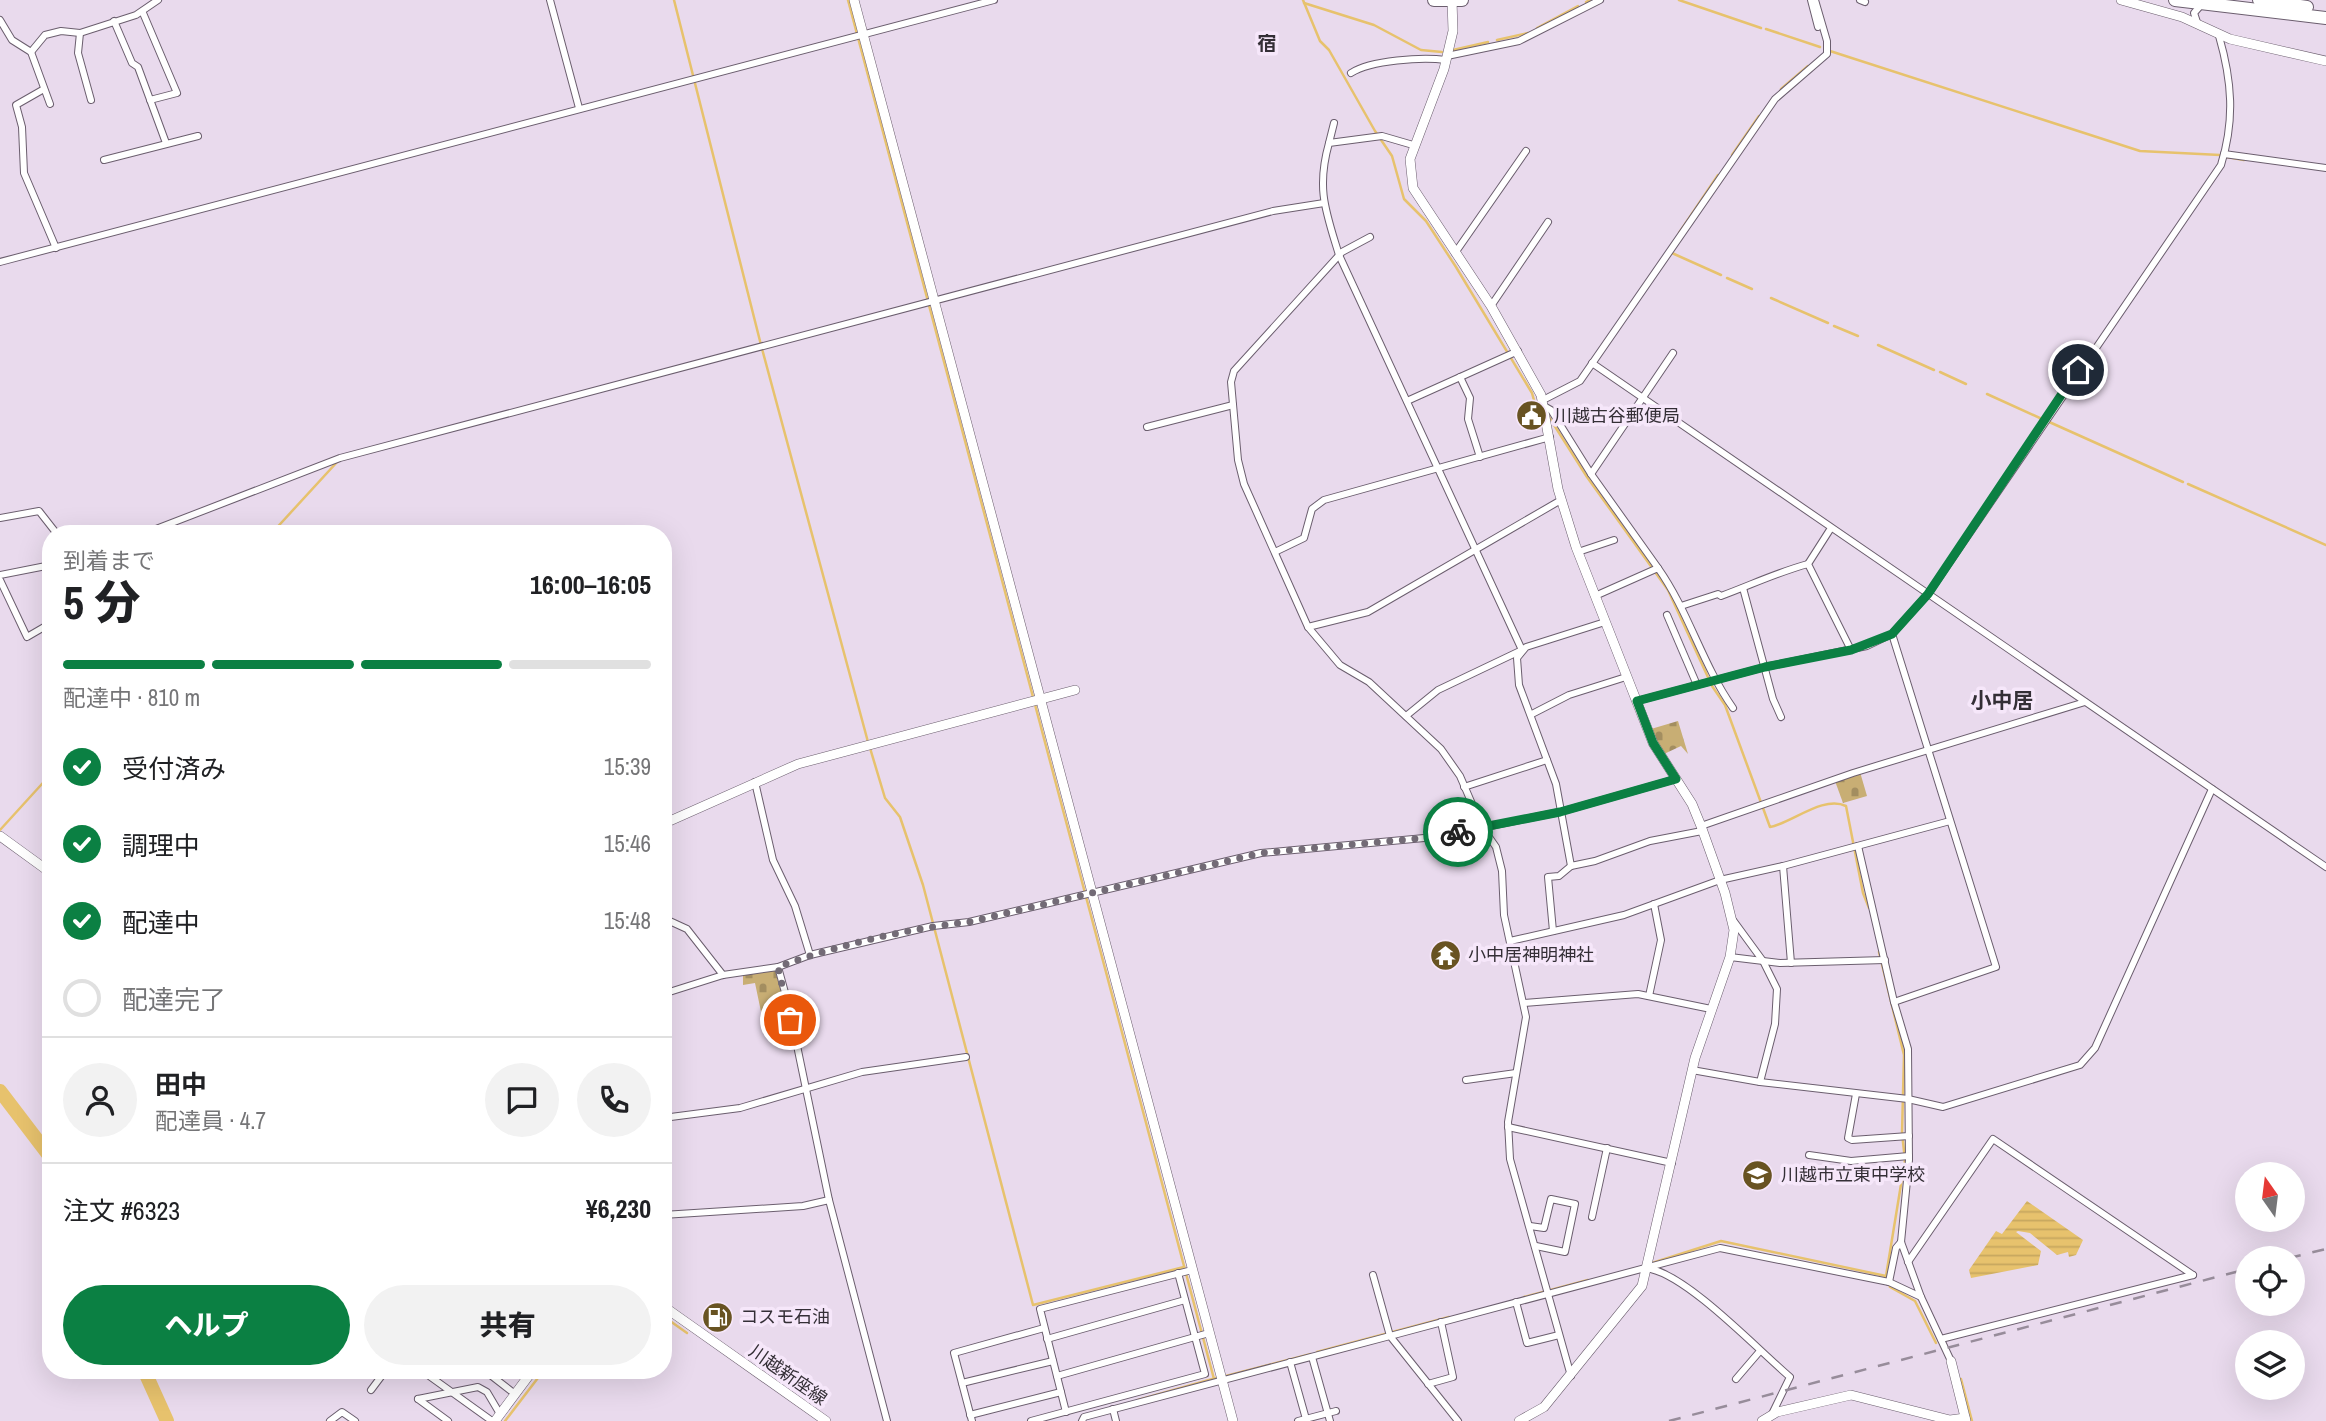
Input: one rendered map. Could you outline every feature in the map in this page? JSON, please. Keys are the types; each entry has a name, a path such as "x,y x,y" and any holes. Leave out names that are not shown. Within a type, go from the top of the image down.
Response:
{"highway":[{"path":"1434,0 1462,0"},
{"path":"2175,0 2326,18"},
{"path":"2259,0 2326,10"}],"street":[{"path":"31,52 45,35 80,33 143,13 158,0"},
{"path":"550,0 579,108"},
{"path":"853,0 936,302 1233,1421"},
{"path":"0,262 579,108 863,36 972,3 994,0"},
{"path":"1452,0 1453,32 1447,58 1413,145 1410,167 1413,188 1491,306 1518,351 1544,403 1561,500 1626,677 1653,743 1702,828 1733,920 1763,961 1777,989 1778,1003 1760,1082"},
{"path":"1351,73 1361,66 1447,58 1531,36 1600,0"},
{"path":"1544,403 1576,386 1775,99 1827,54 1827,41 1813,0"},
{"path":"2121,0 2169,13 2220,36 2326,61"},
{"path":"2200,27 2194,13 2203,4"},
{"path":"143,13 177,93 150,100"},
{"path":"0,20 12,40 31,52 50,104"},
{"path":"114,21 132,63 138,67 166,143"},
{"path":"80,33 78,53 91,100"},
{"path":"1637,701 1765,667 1851,650 1892,634 1928,594 2221,165 2231,134 2229,80 2220,36"},
{"path":"44,89 16,105 22,127 24,173 56,248"},
{"path":"1334,123 1321,170 1324,203 1339,255 1522,650 1516,667 1519,685 1556,784 1571,866"},
{"path":"104,160 198,136"},
{"path":"1329,143 1382,136 1413,145"},
{"path":"1455,253 1526,151"},
{"path":"2224,154 2326,169"},
{"path":"166,525 340,458 1260,215 1324,203"},
{"path":"1491,306 1548,222"},
{"path":"1370,237 1339,255 1238,365 1231,382 1238,460 1244,484 1277,551 1308,627 1339,665 1369,682 1441,749 1460,776 1482,827 1499,857 1504,915 1526,1017 1508,1126 1510,1159 1571,1377"},
{"path":"1407,401 1518,351"},
{"path":"1591,474 1673,354"},
{"path":"1592,363 2326,867"},
{"path":"1460,377 1470,398 1468,419 1480,457"},
{"path":"1544,403 1682,606 1714,681 1733,708"},
{"path":"1147,427 1233,404"},
{"path":"1277,551 1304,538 1312,509 1319,502 1549,437"},
{"path":"1308,627 1368,612 1561,500"},
{"path":"0,518 39,511 50,525"},
{"path":"1682,606 1743,588 1773,573 1808,564 1831,528"},
{"path":"1578,552 1614,540"},
{"path":"1808,564 1851,650"},
{"path":"42,567 0,577 27,637 42,628"},
{"path":"1595,596 1658,568"},
{"path":"1743,588 1781,717"},
{"path":"1667,615 1697,685"},
{"path":"1406,716 1438,690 1522,650 1605,622"},
{"path":"1892,634 1996,967 1894,1002"},
{"path":"1532,714 1569,695 1626,677"},
{"path":"672,820 815,758 1075,690"},
{"path":"1553,931 1548,877 1559,876 1571,866 1702,828 1853,773 2085,702"},
{"path":"1464,787 1547,760"},
{"path":"672,991 723,975 778,967 810,955 1261,853 1434,837 1560,812 1676,779"},
{"path":"755,782 773,860 795,906 810,955"},
{"path":"1692,1070 1760,1082 1908,1099 1943,1107 1959,1105 2074,1067 2088,1058 2212,789"},
{"path":"1510,941 1624,915 1720,880 1950,821"},
{"path":"0,836 42,866"},
{"path":"1762,1421 1772,1414 1851,1395 1950,1420 1966,1419 1951,1361 1901,1242 1909,1156 1908,1049 1894,1002 1858,846"},
{"path":"1783,866 1791,963"},
{"path":"1649,996 1661,940 1654,904"},
{"path":"1519,1421 1534,1418 1571,1377 1642,1286 1692,1070 1730,957 1733,920"},
{"path":"672,922 687,929 723,975"},
{"path":"1730,957 1791,963 1885,960"},
{"path":"778,967 789,1007 829,1200 887,1421"},
{"path":"1524,1003 1638,994 1711,1009"},
{"path":"672,1117 740,1108 862,1072 966,1057"},
{"path":"1466,1080 1516,1073"},
{"path":"1856,1094 1848,1138 1852,1140 1909,1136"},
{"path":"1508,1126 1672,1163"},
{"path":"1908,1262 1993,1139 2193,1275 1941,1339"},
{"path":"1592,1216 1607,1148"},
{"path":"1809,1155 1851,1160 1909,1156"},
{"path":"1530,1226 1544,1228 1551,1199 1575,1204 1565,1252 1536,1246"},
{"path":"672,1214 803,1206 829,1200"},
{"path":"1889,1282 1896,1248 1901,1242"},
{"path":"1082,1421 1084,1417 1112,1409 1720,1248 1889,1282 1922,1297"},
{"path":"1648,1268 1664,1272 1697,1295 1790,1377 1772,1414"},
{"path":"1066,1412 1040,1309 1192,1269"},
{"path":"1031,1421 1205,1374 1178,1273"},
{"path":"1373,1275 1390,1336 1458,1421"},
{"path":"1047,1339 1185,1300"},
{"path":"1516,1302 1527,1343 1559,1335"},
{"name":"川越新座線","path":"672,1312 826,1421"},
{"path":"1428,1384 1453,1377 1441,1322"},
{"path":"1044,1328 954,1353 971,1418 1061,1392"},
{"path":"1056,1376 1209,1334"},
{"path":"1736,1379 1760,1351"},
{"path":"1312,1357 1330,1421"},
{"path":"962,1383 1053,1361"},
{"path":"1290,1362 1306,1419"},
{"path":"371,1390 379,1379"},
{"path":"434,1379 496,1419"},
{"path":"496,1379 515,1394"},
{"path":"496,1419 526,1379"},
{"path":"448,1421 418,1399 449,1390 478,1387 486,1392 496,1419"},
{"path":"1112,1409 1116,1421"},
{"path":"1297,1421 1336,1410"},
{"path":"330,1421 342,1412 355,1421"}],"green space":[{"path":"1678,721 1688,754 1681,746 1664,754 1651,729"},
{"path":"1860,772 1867,796 1843,803 1835,781"},
{"path":"775,970 788,1016 784,1017 782,1006 766,1009 769,1027 764,1026 755,983 743,985 743,975"}],"shaded area":[{"path":"2027,1201 2083,1240 2076,1255 2069,1257 2068,1252 2057,1255 2030,1233 2018,1231 2016,1232 2041,1251 2038,1265 1971,1278 1969,1270 1996,1231 2002,1234"}],"waterway":[{"path":"674,0 761,345 868,742"},
{"path":"848,0 1214,1379"},
{"path":"1303,0 1320,41 1329,50 1392,156 1404,199 1426,221 1456,267 1532,393 1538,415 1542,417"},
{"path":"1586,2 1590,0"},
{"path":"1679,0 1761,28"},
{"path":"1304,3 1374,25 1421,50 1442,52"},
{"path":"1537,28 1578,6"},
{"path":"1766,29 1820,47"},
{"path":"1497,40 1528,33"},
{"path":"1453,50 1488,42"},
{"path":"1830,51 2140,151 2220,155"},
{"path":"1781,89 1808,66"},
{"path":"1732,155 1759,116"},
{"path":"2227,157 2244,160"},
{"path":"1679,233 1718,175"},
{"path":"1672,253 1721,275"},
{"path":"1727,278 1752,289"},
{"path":"1771,298 1828,323"},
{"path":"1834,326 1858,336"},
{"path":"1878,345 1934,370"},
{"path":"1940,372 1966,384"},
{"path":"1987,394 2042,419"},
{"path":"1549,417 1587,477 1668,590 1712,686 1725,705 1770,827 1828,804 1846,806 1863,893 1869,908"},
{"path":"2047,421 2183,482"},
{"path":"279,525 338,461"},
{"path":"2188,484 2326,545"},
{"path":"870,748 885,798 900,817 923,885 1033,1305 1184,1267"},
{"path":"0,830 42,784"},
{"path":"1879,952 1904,1055 1902,1133 1905,1160 1886,1276 1890,1287 1915,1301 1936,1343"},
{"path":"0,1091 42,1146"},
{"path":"1652,1263 1721,1241 1886,1276"},
{"path":"1524,1297 1588,1280"},
{"path":"1317,1352 1449,1317"},
{"path":"672,1322 687,1333"},
{"path":"1222,1377 1311,1354"},
{"path":"1138,1400 1216,1378"},
{"path":"148,1379 167,1421"},
{"path":"505,1421 537,1379"},
{"path":"1961,1379 1972,1421"}],"railway":[{"path":"2305,1254 2326,1249"},
{"path":"1669,1421 2235,1272"}],"way so far":[{"path":"790,1020 778,967 810,955 933,926 969,922 1032,908 1261,853 1434,837 1458,832"}],"place":[{"name":"川越古谷郵便局","path":"1531,416"},
{"name":"小中居神明神社","path":"1445,955"},
{"name":"川越市立東中学校","path":"1758,1175"},
{"name":"コスモ石油","path":"717,1317"}],"district":[{"name":"宿","path":"1267,43"},
{"name":"小中居","path":"2002,701"}],"route":[{"path":"1458,832 1560,812 1676,779 1653,743 1637,701 1765,667 1867,646 1892,634 1928,594 2078,370"}]}
